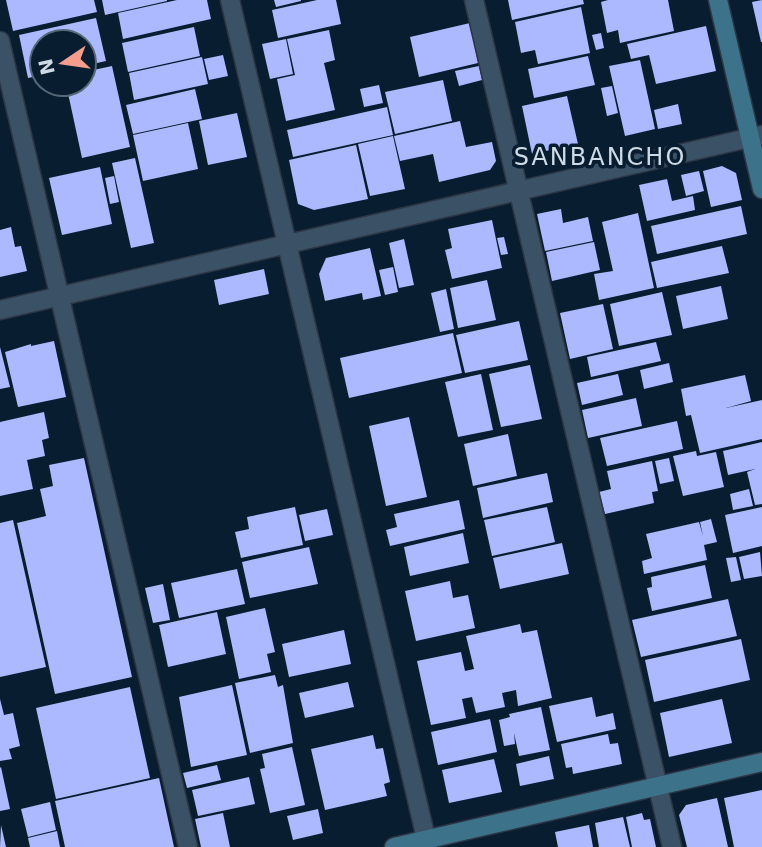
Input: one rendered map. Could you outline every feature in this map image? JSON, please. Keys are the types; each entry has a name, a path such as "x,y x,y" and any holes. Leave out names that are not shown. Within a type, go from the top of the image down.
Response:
{"street":[{"path":"230,0 427,843"},
{"path":"474,0 672,847"},
{"path":"718,0 756,136 762,189"},
{"path":"0,41 188,847"},
{"path":"0,310 756,136"},
{"path":"394,847 427,843 762,762"}],"building":[{"path":"6,0 94,0 97,12 13,31"},
{"path":"102,0 167,0 167,1 105,15"},
{"path":"177,0 207,0 211,19 123,39 118,13"},
{"path":"274,0 301,0 301,1 276,7"},
{"path":"317,0 336,0 341,24 278,38 272,10"},
{"path":"508,0 583,0 584,4 512,20"},
{"path":"668,0 674,31 620,43 618,30 607,33 601,2"},
{"path":"762,0 762,42 761,42 752,2"},
{"path":"581,7 590,53 538,64 535,50 521,53 515,22"},
{"path":"96,18 106,61 98,63 98,28 51,28"},
{"path":"470,23 478,63 419,77 410,37"},
{"path":"706,26 716,71 656,84 649,55 631,59 627,44"},
{"path":"194,27 200,56 128,72 122,43"},
{"path":"329,30 335,60 324,63 335,110 286,121 277,79 295,75 287,39"},
{"path":"28,33 28,78 19,35"},
{"path":"601,33 604,48 596,50 592,35"},
{"path":"286,39 293,74 270,79 262,44"},
{"path":"223,55 228,76 209,80 204,59"},
{"path":"588,56 595,85 534,98 528,69"},
{"path":"202,57 208,84 134,100 129,73"},
{"path":"640,60 655,129 625,136 609,66"},
{"path":"112,66 130,147 82,158 69,98 98,98 98,69"},
{"path":"479,66 482,80 459,86 455,71"},
{"path":"443,80 452,121 395,134 385,92"},
{"path":"379,85 383,103 364,107 360,89"},
{"path":"612,86 618,113 607,116 601,88"},
{"path":"195,89 202,119 133,134 126,105"},
{"path":"567,96 578,144 532,154 522,106"},
{"path":"678,104 682,124 658,129 654,110"},
{"path":"387,107 393,135 293,157 287,130"},
{"path":"237,113 247,157 208,165 199,121"},
{"path":"460,121 466,147 492,142 496,161 490,170 439,182 433,154 400,161 394,136"},
{"path":"188,123 198,169 143,181 133,135"},
{"path":"393,136 405,189 370,196 358,144"},
{"path":"356,145 368,199 314,210 298,204 289,160"},
{"path":"135,158 154,243 131,248 112,163"},
{"path":"722,166 736,173 742,200 711,207 703,171"},
{"path":"100,167 112,224 62,235 49,178"},
{"path":"699,171 704,191 686,196 681,175"},
{"path":"114,176 119,202 110,204 105,178"},
{"path":"667,179 672,201 693,196 695,210 647,221 639,185"},
{"path":"741,206 747,234 657,254 651,226"},
{"path":"561,209 563,223 588,217 593,241 545,251 537,214"},
{"path":"638,213 654,288 599,300 594,274 613,271 602,222"},
{"path":"492,220 502,268 452,279 445,250 452,248 448,229"},
{"path":"11,227 15,247 21,246 27,271 0,277 0,230"},
{"path":"504,237 508,254 501,255 497,238"},
{"path":"404,239 414,285 399,288 389,243"},
{"path":"594,242 600,270 552,281 546,252"},
{"path":"722,246 729,273 657,288 651,262"},
{"path":"370,248 381,296 363,300 362,293 325,301 319,274 326,258"},
{"path":"393,267 398,292 385,295 379,270"},
{"path":"264,269 269,294 219,305 214,280"},
{"path":"487,280 496,320 458,328 450,288"},
{"path":"721,286 728,319 683,329 676,296"},
{"path":"446,289 454,329 440,332 431,293"},
{"path":"662,292 672,335 619,346 610,304"},
{"path":"603,304 613,349 570,359 560,313"},
{"path":"519,321 528,360 465,373 456,335"},
{"path":"453,333 462,373 349,398 340,358"},
{"path":"54,341 66,397 18,407 5,352 31,344"},
{"path":"656,342 661,361 591,377 587,357"},
{"path":"0,347 10,387 0,389"},
{"path":"669,363 673,382 644,389 640,370"},
{"path":"530,365 542,419 501,427 489,374"},
{"path":"481,374 493,430 458,437 445,382"},
{"path":"618,374 623,395 582,405 577,383"},
{"path":"745,375 751,401 726,408 762,400 762,439 700,453 691,415 686,416 681,389"},
{"path":"636,398 642,426 588,438 582,410"},
{"path":"44,412 49,438 42,440 45,456 27,460 33,489 0,496 0,422"},
{"path":"409,417 427,497 386,506 369,426"},
{"path":"677,421 683,449 607,466 600,438"},
{"path":"508,434 517,476 473,486 464,444"},
{"path":"762,442 762,504 755,505 747,472 755,469 728,475 723,451"},
{"path":"696,451 697,456 716,452 724,487 683,496 673,456"},
{"path":"84,458 132,677 55,694 17,523 46,516 40,489 53,486 49,465"},
{"path":"669,458 674,481 660,484 655,461"},
{"path":"652,461 658,491 652,492 654,503 605,514 599,492 611,489 607,471"},
{"path":"547,473 553,502 483,518 477,488"},
{"path":"749,489 753,506 733,510 730,494"},
{"path":"459,500 465,529 390,546 386,530 397,527 394,514"},
{"path":"295,507 303,545 241,558 235,532 249,529 247,517"},
{"path":"547,507 555,542 492,556 484,520"},
{"path":"762,507 762,546 733,553 725,515"},
{"path":"327,509 333,535 305,541 299,515"},
{"path":"711,519 717,542 704,545 707,560 644,574 642,561 652,558 646,534 699,522 703,536 700,522"},
{"path":"13,520 46,667 0,677 0,523"},
{"path":"463,533 469,563 410,576 404,547"},
{"path":"562,543 569,574 500,589 493,558"},
{"path":"309,547 318,584 250,598 242,562"},
{"path":"760,552 762,576 744,579 739,557"},
{"path":"736,557 741,580 731,582 726,558"},
{"path":"705,565 712,598 652,611 647,588 652,587 651,577"},
{"path":"237,569 245,604 179,618 171,583"},
{"path":"450,581 453,598 468,595 475,628 416,641 405,591"},
{"path":"163,584 170,620 153,623 145,588"},
{"path":"728,599 737,636 641,657 632,620"},
{"path":"265,608 275,652 267,654 271,672 239,679 226,617"},
{"path":"217,612 226,654 168,667 159,625"},
{"path":"520,624 522,633 537,630 552,698 518,706 516,690 502,693 505,707 476,713 472,697 462,699 466,718 431,725 417,661 461,652 465,671 474,669 466,636"},
{"path":"344,630 351,664 289,677 282,644"},
{"path":"741,639 750,680 654,702 645,660"},
{"path":"275,675 278,687 283,685 293,743 250,753 235,683"},
{"path":"348,682 354,707 305,718 299,693"},
{"path":"232,685 247,755 191,767 179,697"},
{"path":"130,687 150,778 56,799 36,708"},
{"path":"592,697 596,717 613,713 616,729 557,742 549,706"},
{"path":"0,699 4,715 13,713 20,746 9,749 12,759 0,761"},
{"path":"722,699 732,743 669,757 660,713"},
{"path":"541,707 550,750 519,756 514,733 515,744 504,746 499,720 510,717 509,714"},
{"path":"490,719 497,752 438,765 431,732"},
{"path":"608,734 610,744 618,743 622,764 573,774 572,767 566,768 561,744"},
{"path":"373,735 376,749 383,748 390,782 384,784 387,796 325,810 311,749"},
{"path":"292,747 305,805 270,813 260,769 265,768 262,754"},
{"path":"549,756 554,779 520,786 516,764"},
{"path":"494,759 502,792 449,803 442,770"},
{"path":"217,765 221,780 187,788 183,773"},
{"path":"0,768 10,809 0,811"},
{"path":"249,777 255,804 198,816 192,790"},
{"path":"159,778 174,847 65,847 55,801"},
{"path":"762,790 762,847 734,847 724,798"},
{"path":"717,798 728,847 687,847 679,815 686,805"},
{"path":"50,802 56,830 28,837 21,809"},
{"path":"318,809 323,833 293,840 287,816"},
{"path":"223,813 230,847 201,847 195,819"},
{"path":"642,813 644,820 650,819 656,847 632,847 626,817"},
{"path":"623,817 630,847 599,847 595,823"},
{"path":"1,825 6,847 0,847"},
{"path":"589,825 593,847 558,847 555,832"},
{"path":"57,831 60,847 30,847 28,838"}],"district":[{"name":"SANBANCHO","path":"600,157"}]}
